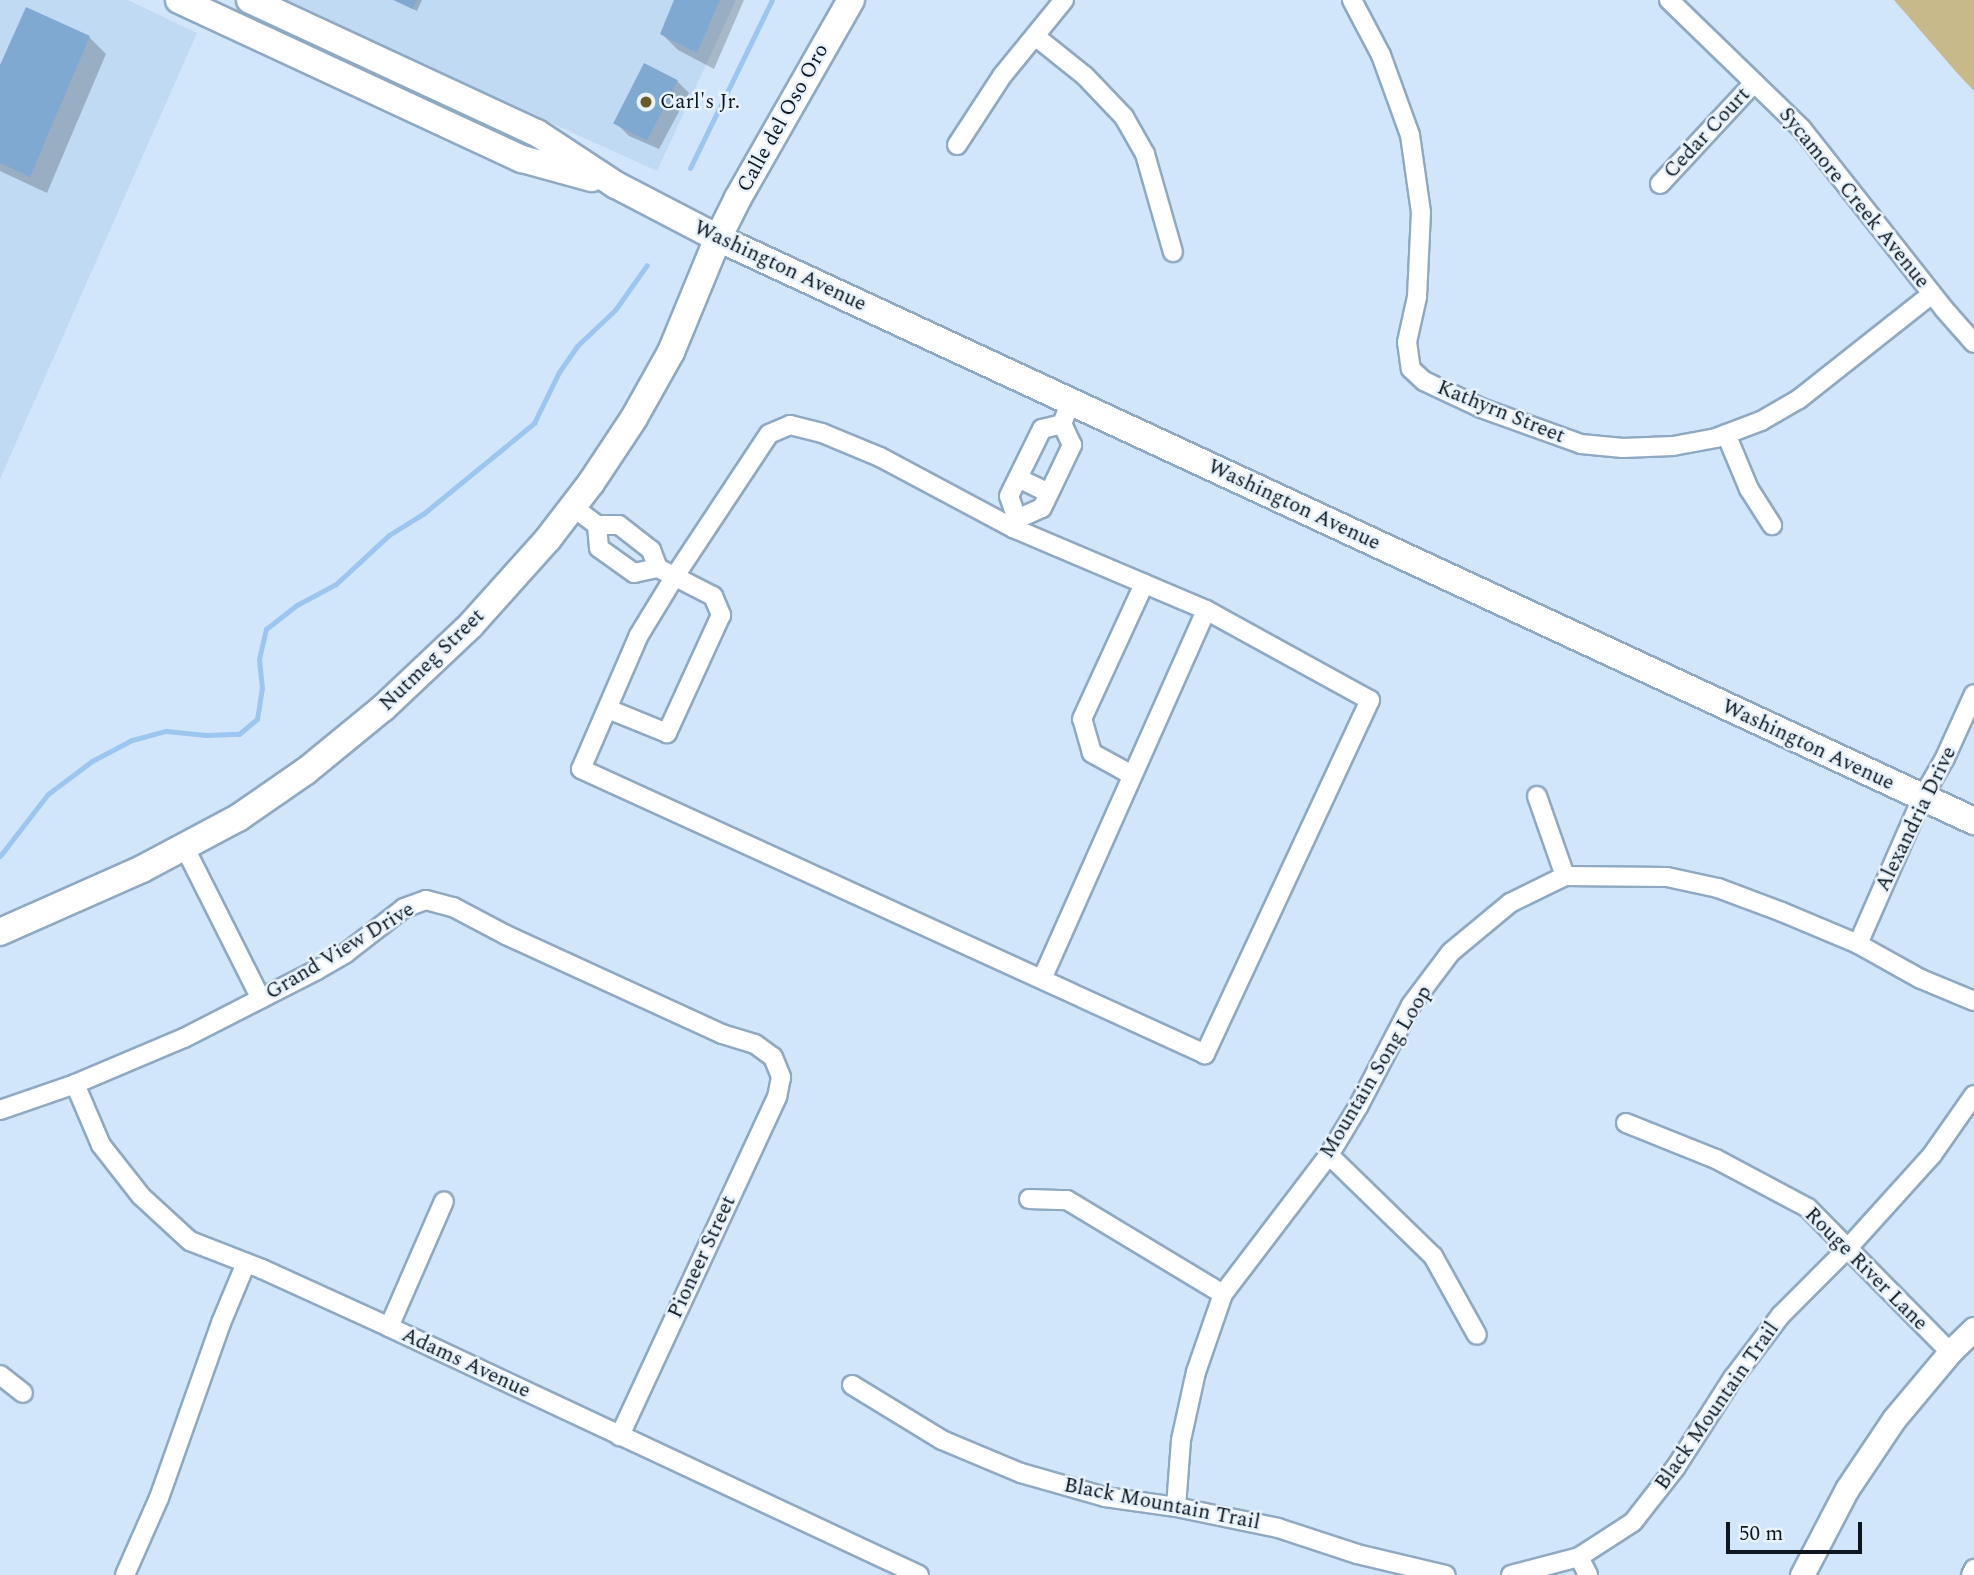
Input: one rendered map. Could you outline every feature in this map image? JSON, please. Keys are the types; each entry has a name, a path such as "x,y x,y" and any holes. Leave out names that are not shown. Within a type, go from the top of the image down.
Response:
{"main road":[{"name":"Washington Avenue","path":"250,0 537,133 616,185 1066,412 1974,821"},
{"name":"Calle del Oso Oro","path":"718,237 814,59 851,0"},
{"name":"Washington Avenue","path":"181,1 522,159 616,185"},
{"path":"181,1 205,1 275,29 306,26"},
{"path":"309,59 338,60 399,87 428,95 439,87"},
{"name":"Nutmeg Street","path":"0,932 142,869 237,818 306,771 383,708 470,626 573,507 634,418 671,352 718,237"}],"street":[{"path":"957,145 1002,76 1064,0"},
{"name":"Kathyrn Street","path":"1352,0 1381,55 1410,135 1421,212 1417,297 1406,342 1411,369 1424,381 1481,408 1581,444 1623,448 1673,446 1726,434 1761,421 1799,399 1932,294"},
{"name":"Sycamore Creek Avenue","path":"1669,0 1802,129 1974,343"},
{"path":"1035,36 1085,76 1124,117 1145,154 1173,252"},
{"name":"Cedar Court","path":"1660,184 1754,83"},
{"path":"1066,412 1072,445 1042,508 1015,524 1009,496 1042,429 1066,412"},
{"path":"790,425 821,433 880,457 1015,524 1206,610 1370,700 1205,1054 581,769 639,635 769,434 790,425"},
{"path":"1726,434 1748,489 1772,525"},
{"path":"1018,478 1049,493"},
{"path":"573,507 597,525 619,525 651,550 658,568"},
{"path":"597,525 598,548 634,573 658,568 713,596 721,615 667,733 608,709"},
{"path":"617,561 635,538"},
{"path":"1132,775 1092,753 1082,719 1144,584"},
{"path":"1042,979 1206,610"},
{"name":"Alexandria Drive","path":"1858,944 1922,798 1945,758 1974,694"},
{"path":"1537,796 1564,876"},
{"path":"184,846 261,999"},
{"name":"Mountain Song Loop","path":"1176,1507 1181,1440 1196,1372 1223,1294 1329,1155 1359,1107 1411,1004 1451,951 1510,903 1564,876 1667,877 1718,888 1858,944 1921,979 1974,1001"},
{"name":"Grand View Drive","path":"0,1110 75,1084 184,1038 346,953 404,908 426,900 453,908 722,1034 755,1044 773,1057 781,1077"},
{"name":"Pioneer Street","path":"620,1436 777,1097 781,1077"},
{"name":"Adams Avenue","path":"75,1084 101,1145 141,1196 190,1241 389,1327 919,1575"},
{"name":"Black Mountain Trail","path":"1511,1575 1578,1557 1633,1522 1676,1467 1733,1378 1781,1315 1848,1248 1932,1155 1974,1095"},
{"name":"Rouge River Lane","path":"1626,1123 1716,1159 1808,1208 1950,1352"},
{"path":"1329,1155 1433,1256 1477,1335"},
{"path":"1029,1199 1067,1200 1223,1294"},
{"path":"389,1327 444,1201"},
{"path":"125,1575 159,1498 221,1323 246,1263"},
{"path":"1802,1575 1847,1489 1894,1419 1950,1352 1974,1329"},
{"path":"0,1375 23,1393"},
{"name":"Black Mountain Trail","path":"852,1385 942,1440 1021,1473 1105,1497 1176,1507 1278,1528 1357,1554 1446,1575"},
{"path":"1578,1557 1588,1575"},
{"path":"1971,1575 1974,1569"}],"shaded area":[{"path":"0,0 128,0 197,33 0,479"},
{"path":"279,0 736,0 657,171"},
{"path":"1894,0 1974,0 1974,91 1957,73"}],"building":[{"path":"394,0 417,0 413,9"},
{"path":"674,0 720,0 697,53 660,34"},
{"path":"26,7 90,36 30,177 0,163 0,65"},
{"name":"Carl's Jr.","path":"644,63 678,80 647,141 613,124"}],"waterway":[{"path":"690,168 772,0"},
{"path":"0,856 48,794 92,761 132,740 166,731 206,735 239,734 257,719 262,688 259,659 266,629 297,605 336,584 389,535 423,514 534,423 559,372 577,346 615,310 647,265"}],"place":[{"name":"Carl's Jr.","path":"646,102"}]}
